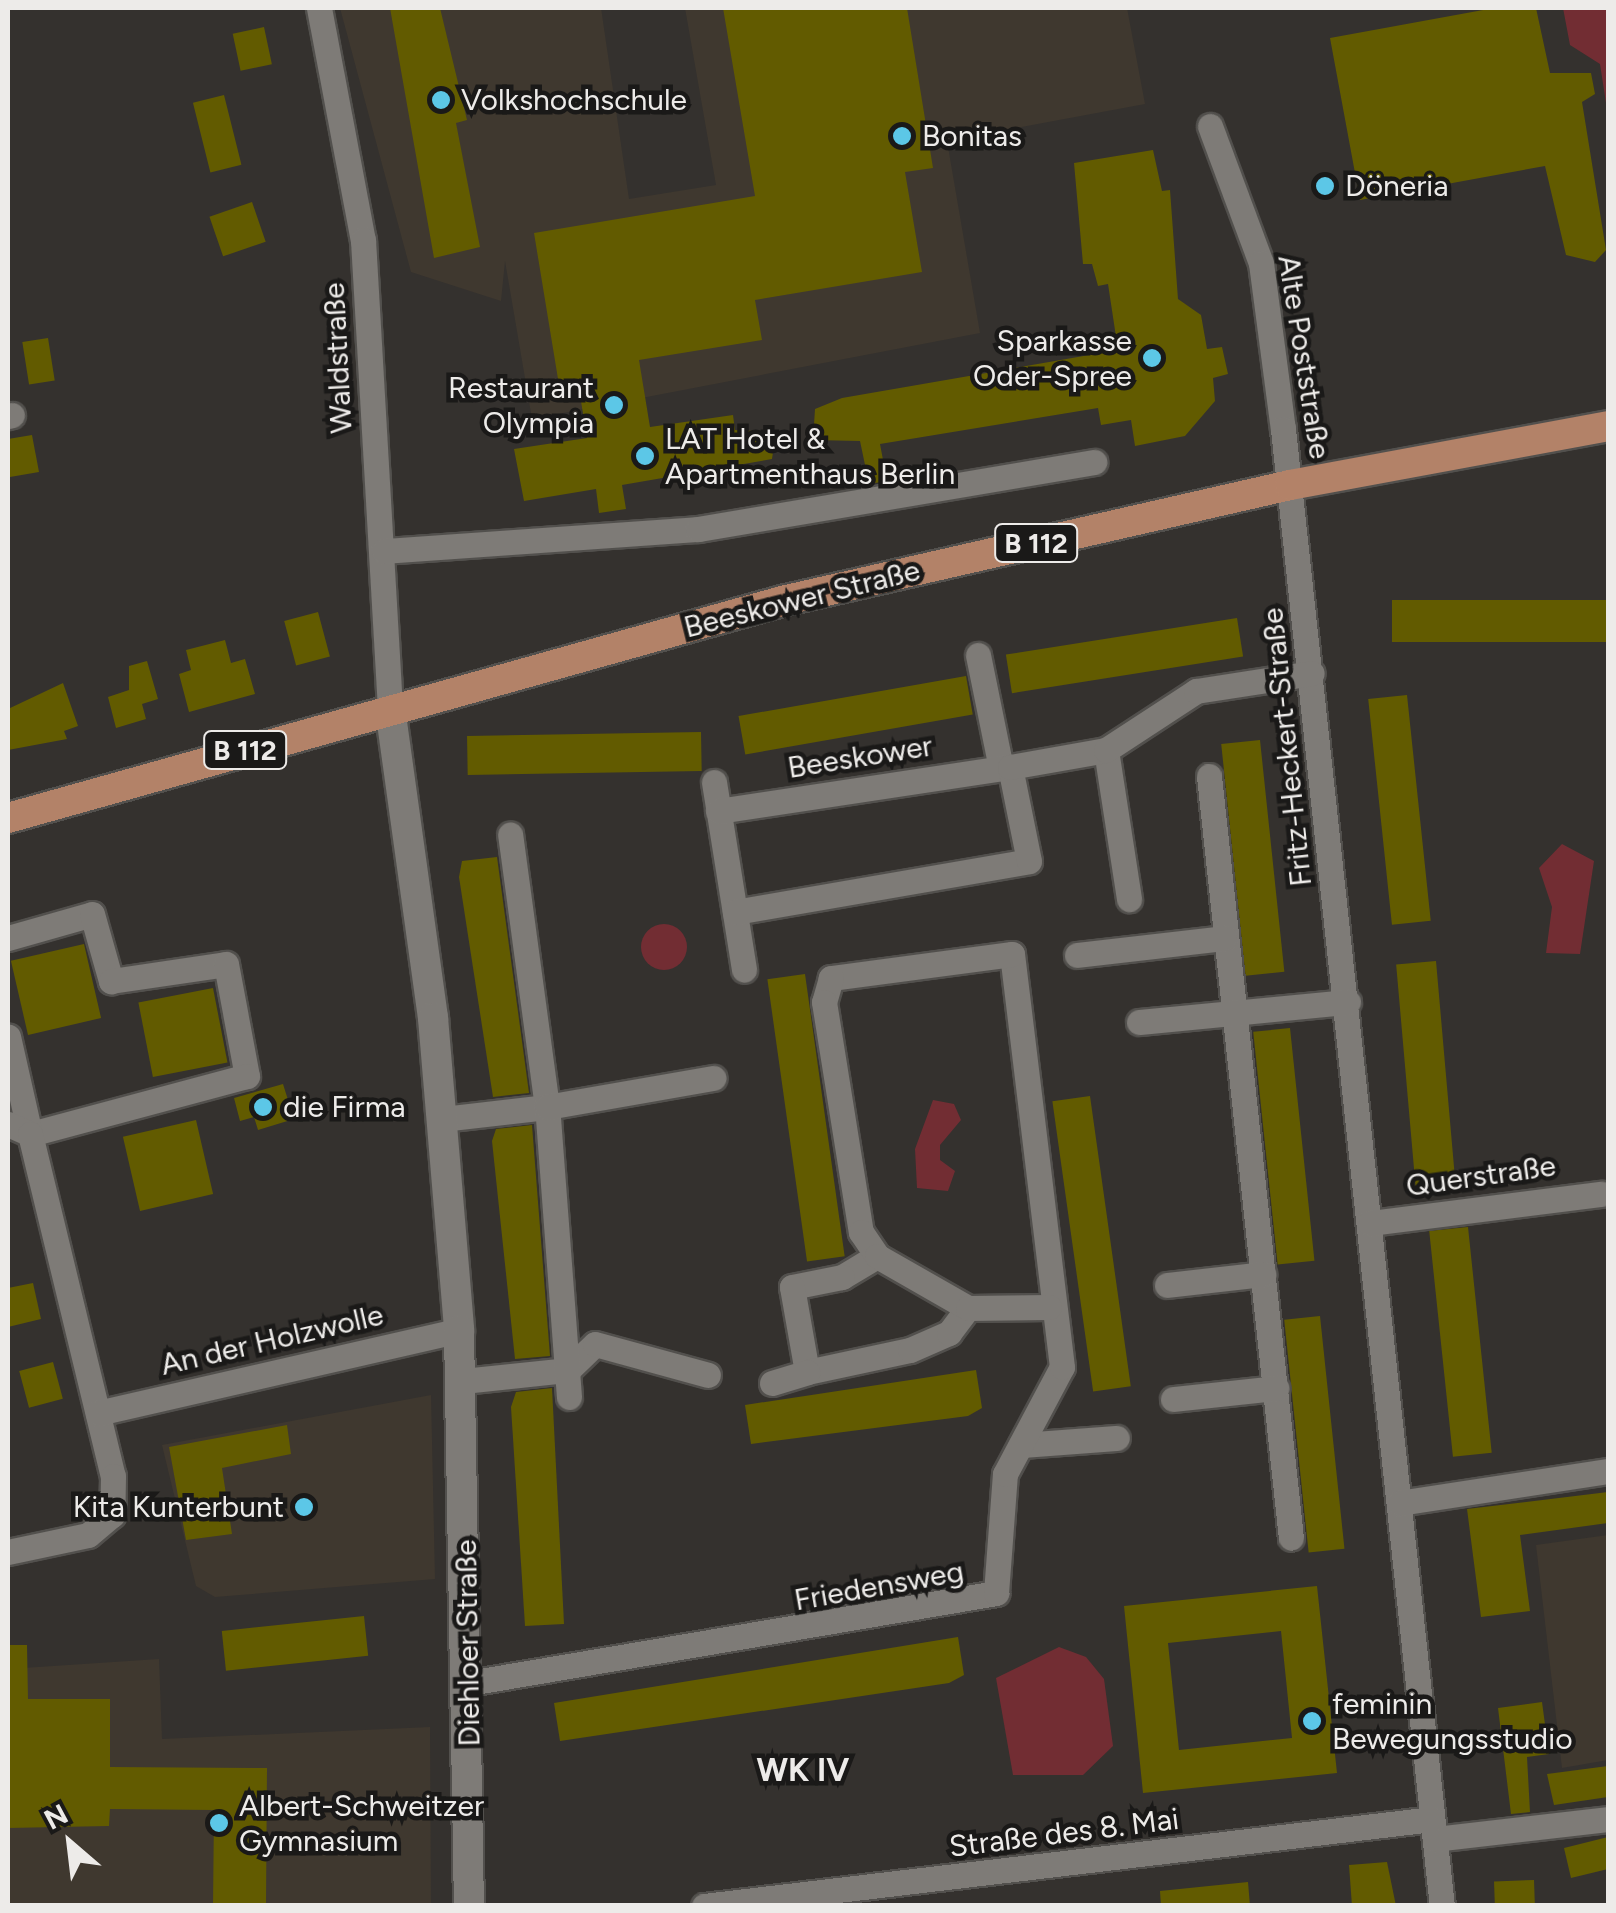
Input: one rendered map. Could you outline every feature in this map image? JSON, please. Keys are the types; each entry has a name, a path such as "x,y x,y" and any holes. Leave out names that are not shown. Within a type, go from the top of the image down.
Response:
{"main road":[{"name":"Beeskower Straße","path":"8,818 782,600 1290,485 1608,426"}],"street":[{"name":"Waldstraße","path":"319,8 363,240 384,551 390,708"},
{"name":"Alte Poststraße","path":"1210,126 1260,263 1290,485"},
{"path":"384,551 698,529 1094,462"},
{"name":"Fritz-Heckert-Straße","path":"1290,485 1442,1906"},
{"path":"735,912 1029,861 978,655"},
{"path":"1006,767 1106,750 1196,691 1312,673"},
{"name":"Diehloer Straße","path":"390,708 444,1118 460,1330 469,1683 469,1906"},
{"path":"1106,750 1129,899"},
{"name":"Beeskower","path":"718,810 1006,767"},
{"path":"1209,776 1231,1013 1264,1274 1291,1538"},
{"path":"714,782 744,970"},
{"path":"510,834 546,1106 569,1397"},
{"path":"8,938 92,914 112,981 226,964 247,1076 19,1129"},
{"path":"1077,955 1224,938"},
{"name":"Friedensweg","path":"469,1683 985,1600 1001,1581 1002,1490 1062,1367 1050,1307 1012,954 843,974 825,988 861,1232 877,1256"},
{"path":"1139,1022 1348,1002"},
{"path":"8,1036 19,1129 98,1413 112,1515 88,1535 8,1552"},
{"path":"444,1118 546,1106 714,1078"},
{"name":"Querstraße","path":"1370,1223 1601,1194"},
{"path":"807,1372 792,1287 842,1278 877,1256 968,1308 1050,1307"},
{"path":"1166,1285 1264,1274"},
{"path":"772,1384 807,1372 910,1350 949,1332 968,1308"},
{"name":"An der Holzwolle","path":"98,1413 460,1330"},
{"path":"462,1380 568,1370 595,1344 708,1375"},
{"path":"1173,1399 1276,1388"},
{"path":"1021,1445 1118,1438"},
{"path":"1399,1503 1608,1471"},
{"name":"Straße des 8. Mai","path":"704,1906 931,1894 1434,1829 1608,1819"}],"shaded area":[{"path":"340,8 601,8 629,199 716,185 685,8 1127,8 1145,104 947,141 980,333 532,419 505,261 501,301 411,272"},
{"path":"1563,8 1608,8 1608,116 1600,64 1570,45"},
{"path":"1562,844 1594,861 1580,954 1546,953 1552,907 1539,868"},
{"path":"664,924 680,931 687,947 680,963 664,970 648,963 641,947 648,931"},
{"path":"933,1100 954,1104 961,1120 940,1145 940,1160 955,1171 948,1191 917,1188 915,1149"},
{"name":"Kita Kunterbunt","path":"431,1395 435,1579 215,1597 196,1586 162,1445"},
{"path":"1608,1535 1608,1760 1562,1768 1536,1545"},
{"path":"1059,1647 1086,1657 1104,1679 1113,1746 1083,1775 1013,1775 996,1678"},
{"name":"Albert-Schweitzer Gymnasium","path":"159,1659 162,1739 430,1727 431,1905 8,1906 8,1669"}],"building":[{"path":"390,8 440,8 467,120 456,123 480,247 434,258"},
{"path":"723,8 907,8 933,168 905,172 922,272 755,300 762,340 639,360 650,427 733,415 735,430 776,432 772,459 622,485 626,509 599,513 596,489 524,501 514,449 587,438 578,383 559,385 534,233 755,196"},
{"path":"1494,8 1536,8 1550,73 1591,73 1595,94 1582,102 1606,250 1595,262 1566,255 1545,166 1360,200 1330,38"},
{"path":"264,27 272,64 241,71 233,34"},
{"path":"224,95 241,165 210,173 193,103"},
{"path":"1153,150 1162,191 1170,190 1178,299 1201,315 1207,349 1222,347 1228,374 1213,378 1215,401 1185,436 1135,446 1131,420 1101,425 1098,408 880,444 887,481 869,484 860,441 813,440 815,409 842,398 1118,350 1108,284 1098,286 1092,264 1083,264 1074,163"},
{"path":"252,202 266,242 223,256 209,217"},
{"path":"48,338 55,380 29,385 22,342"},
{"path":"32,435 39,472 10,477 8,439"},
{"path":"1392,600 1608,600 1608,642 1392,642"},
{"path":"318,612 330,656 296,665 284,621"},
{"path":"1237,618 1243,657 1012,693 1006,655"},
{"path":"225,640 231,663 245,659 255,694 189,712 179,674 191,670 186,650"},
{"path":"147,661 158,699 142,704 146,719 116,728 108,697 129,690 129,666"},
{"path":"966,676 973,714 745,755 739,716"},
{"path":"63,683 78,726 64,731 67,739 8,750 8,709"},
{"path":"1407,695 1431,921 1392,925 1368,699"},
{"path":"701,732 702,771 468,775 467,736"},
{"path":"1260,740 1284,972 1246,976 1221,744"},
{"path":"497,857 529,1093 493,1097 459,877 462,861"},
{"path":"84,944 101,1018 28,1035 11,961"},
{"path":"1436,961 1456,1187 1416,1191 1396,964"},
{"path":"805,974 845,1256 807,1262 767,979"},
{"path":"213,988 228,1063 153,1077 138,1003"},
{"path":"1290,1028 1314,1261 1278,1265 1253,1032"},
{"name":"die Firma","path":"283,1084 294,1119 258,1130 254,1117 240,1121 234,1098"},
{"path":"1090,1096 1131,1386 1093,1391 1052,1101"},
{"path":"196,1120 213,1194 140,1211 123,1137"},
{"path":"532,1125 550,1356 515,1359 492,1141 496,1129"},
{"path":"1468,1227 1492,1453 1453,1457 1429,1231"},
{"path":"33,1283 41,1319 8,1327 8,1288"},
{"path":"1320,1316 1344,1549 1309,1552 1284,1320"},
{"path":"53,1362 63,1399 29,1408 19,1371"},
{"path":"976,1370 982,1408 968,1416 751,1444 745,1405"},
{"path":"552,1388 564,1624 525,1626 511,1407 516,1392"},
{"path":"287,1425 291,1454 222,1468 232,1534 186,1540 169,1447"},
{"path":"1608,1492 1608,1523 1520,1535 1530,1611 1481,1617 1467,1509"},
{"path":"1317,1586 1337,1773 1143,1793 1124,1606","holes":["1281,1631 1292,1738 1179,1750 1168,1643"]},
{"path":"364,1616 368,1656 226,1671 222,1631"},
{"path":"958,1637 964,1675 949,1683 560,1741 554,1703"},
{"path":"8,1645 27,1645 28,1699 110,1699 110,1767 267,1768 266,1906 213,1906 214,1810 110,1809 109,1826 8,1828"},
{"path":"1542,1702 1549,1754 1527,1757 1530,1812 1511,1814 1498,1708"},
{"path":"1608,1766 1608,1797 1554,1805 1547,1774"},
{"path":"1608,1837 1608,1869 1571,1878 1564,1848"},
{"path":"1387,1862 1396,1906 1352,1906 1349,1865"},
{"path":"1534,1880 1535,1906 1495,1906 1494,1881"},
{"path":"1248,1882 1250,1906 1161,1906 1160,1891"}],"place":[{"name":"Volkshochschule","path":"441,100"},
{"name":"Bonitas","path":"902,136"},
{"name":"Döneria","path":"1325,186"},
{"name":"Sparkasse Oder-Spree","path":"1152,358"},
{"name":"Restaurant Olympia","path":"614,405"},
{"name":"LAT Hotel & Apartmenthaus Berlin","path":"645,456"},
{"name":"die Firma","path":"263,1107"},
{"name":"Kita Kunterbunt","path":"304,1507"},
{"name":"feminin Bewegungsstudio","path":"1312,1721"},
{"name":"Albert-Schweitzer Gymnasium","path":"219,1823"}],"district":[{"name":"WK IV","path":"803,1770"}]}
